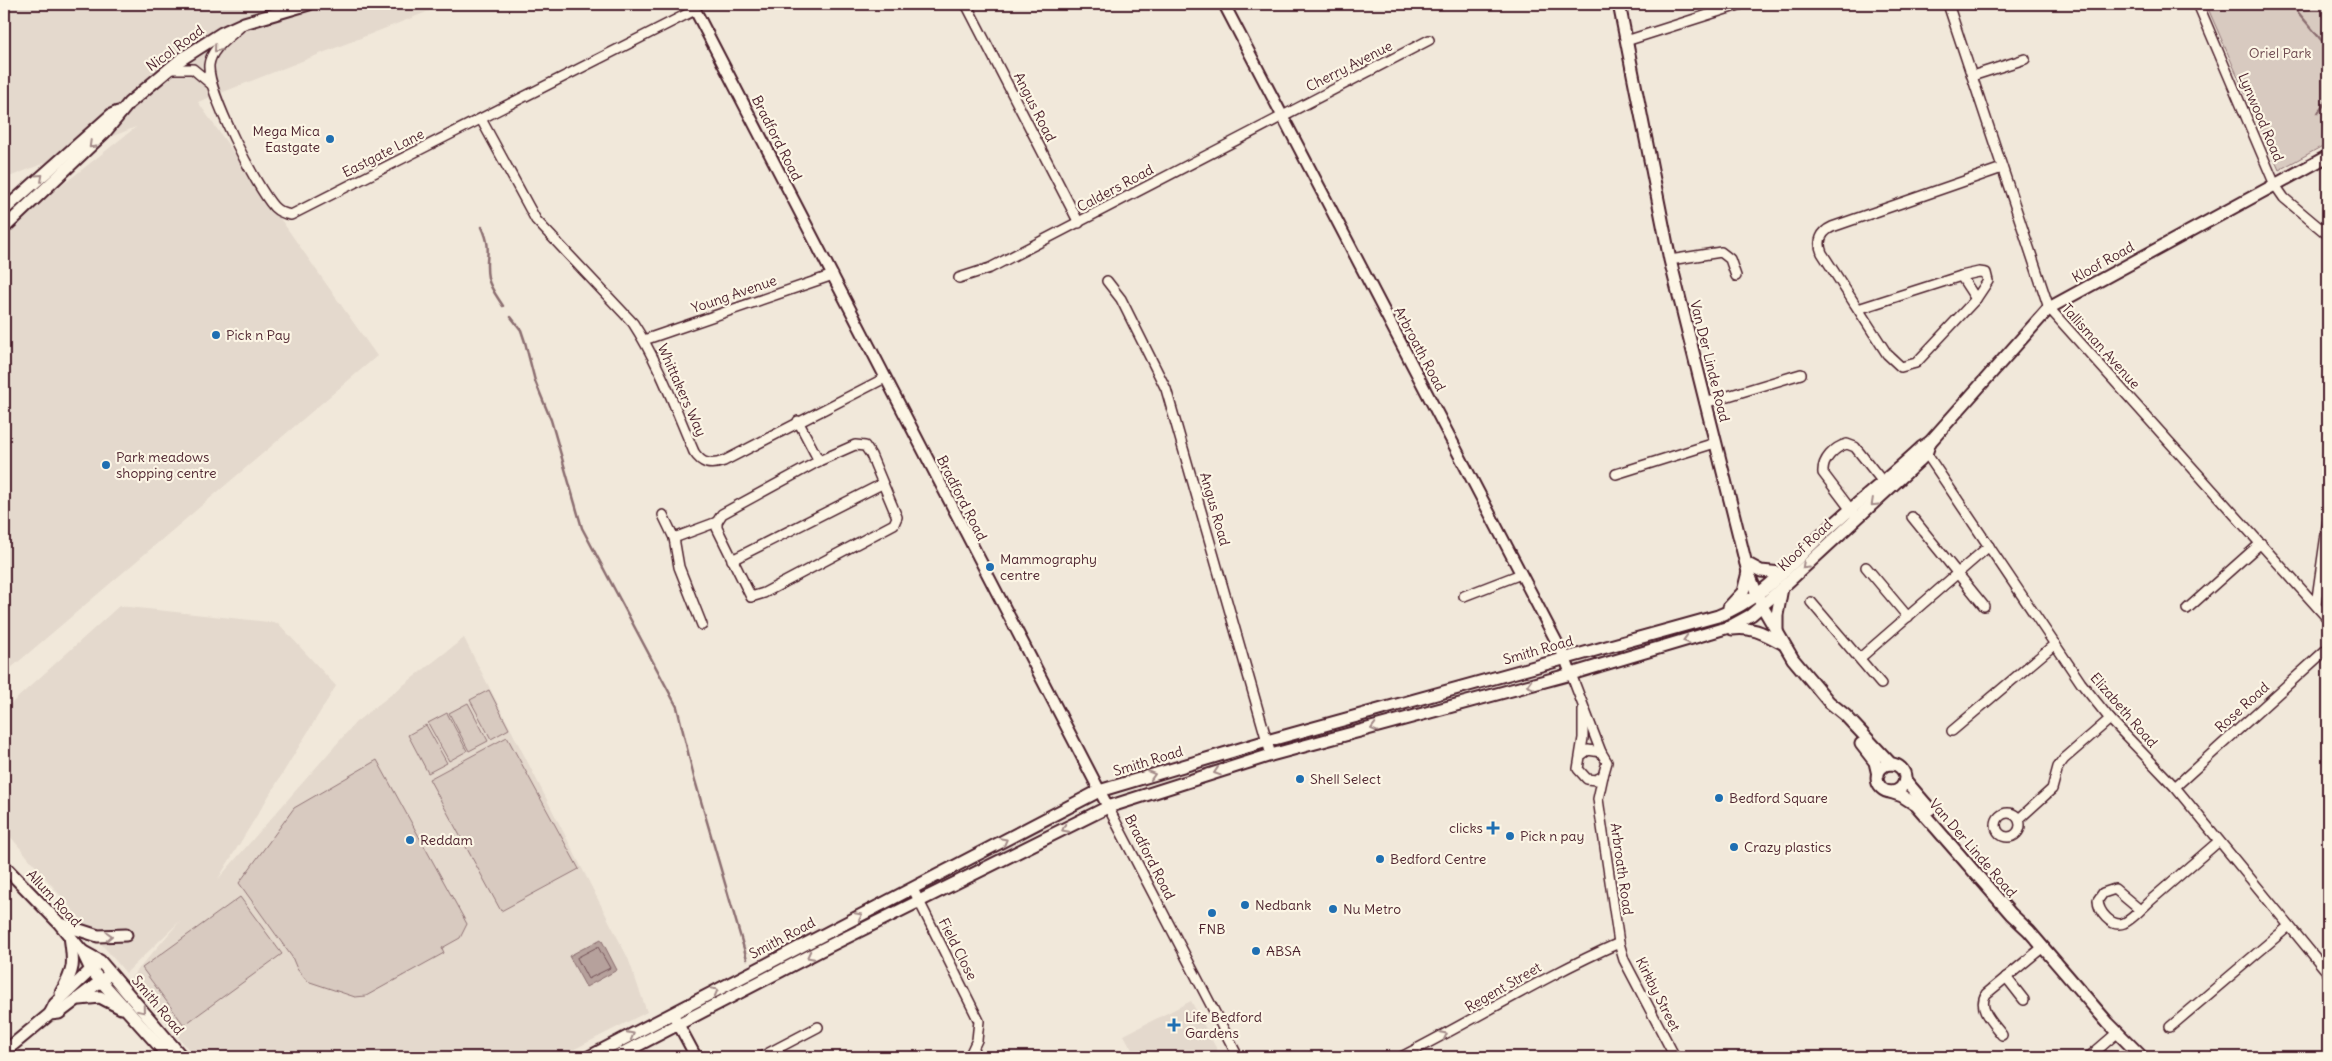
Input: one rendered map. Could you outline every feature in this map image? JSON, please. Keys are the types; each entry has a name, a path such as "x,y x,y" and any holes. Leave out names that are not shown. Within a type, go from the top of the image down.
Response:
{"main road":[{"name":"Nicol Road","path":"4,228 105,132 140,93 169,69 206,42 244,23 309,4"},
{"name":"Van Der Linde Road","path":"1619,4 1670,260 1747,568 1760,601 1777,633 1806,675 1829,702 1840,720 1872,758 1878,775"},
{"name":"Nicol Road","path":"4,210 111,115 122,111"},
{"name":"Kloof Road","path":"1760,601 1781,573 1854,514 1926,448 2048,308 2328,156"},
{"name":"Kloof Road","path":"1760,601 1783,586 1854,514"},
{"path":"1718,616 1732,605 1743,592 1747,568 1781,573"},
{"path":"1777,633 1777,616 1783,586"},
{"name":"Smith Road","path":"589,1057 1099,791 1267,741 1718,616 1760,601"},
{"name":"Smith Road","path":"615,1057 1108,807 1272,755 1571,674 1710,633 1740,621 1760,601"},
{"path":"1710,633 1748,628 1784,644"},
{"name":"Van Der Linde Road","path":"1829,702 1845,715 1891,764"},
{"path":"1891,764 1902,769 1905,780 1901,788 1890,792 1881,787 1878,775 1883,768 1891,764"},
{"name":"Van Der Linde Road","path":"1905,780 2016,909 2029,931"},
{"name":"Van Der Linde Road","path":"1890,792 1902,796 1916,805 2011,914 2043,947 2134,1057"},
{"name":"Allum Road","path":"4,866 70,936 82,951 91,970 106,977"},
{"path":"59,923 98,936 126,935"},
{"path":"53,1009 74,967 70,936"},
{"name":"Allum Road","path":"82,951 100,961 106,977"},
{"path":"4,1052 53,1009 100,961"},
{"name":"Smith Road","path":"106,977 139,1024 169,1057"},
{"name":"Smith Road","path":"106,977 182,1057"},
{"path":"53,1009 60,1013 106,977"},
{"path":"78,1000 100,997 120,1007 139,1024"},
{"name":"Van Der Linde Road","path":"2116,1034 2142,1057"}],"street":[{"name":"Angus Road","path":"966,4 1079,223"},
{"name":"Arbroath Road","path":"1224,4 1566,658 1583,710 1601,752"},
{"path":"1626,41 1742,4"},
{"name":"Tallisman Avenue","path":"1948,4 2048,308 2328,619"},
{"name":"Lynwood Road","path":"2198,4 2275,185 2284,198 2328,235"},
{"name":"Eastgate Lane","path":"244,23 216,49 211,57 209,69 211,84 232,133 274,207 291,215 481,119 693,7"},
{"name":"Bradford Road","path":"693,7 1238,1057"},
{"name":"Cherry Avenue","path":"1282,116 1429,40"},
{"path":"1972,76 2025,59"},
{"path":"169,69 193,69 198,71 211,84"},
{"name":"Calders Road","path":"959,278 990,268 1282,116"},
{"name":"Whittakers Way","path":"481,119 536,220 633,323 657,364 694,452 704,462 714,464 724,461 798,421 885,378"},
{"path":"1858,309 1979,272 1986,274 1988,281 1976,299 1916,363 1901,368 1892,360 1858,309 1820,247 1821,236 1825,230 2002,168"},
{"path":"1670,260 1721,252 1730,259 1736,276"},
{"name":"Young Avenue","path":"644,340 833,275"},
{"path":"1961,276 1976,299"},
{"name":"Angus Road","path":"1107,281 1120,299 1166,390 1272,755"},
{"path":"1705,403 1801,374"},
{"path":"798,421 819,461"},
{"path":"1616,474 1715,443"},
{"path":"855,445 865,446 871,455 882,484 897,517 894,524 764,594 751,597 749,595 717,528 717,522 722,514 819,461 855,445"},
{"path":"1854,514 1823,474 1824,464 1831,454 1843,445 1851,445 1886,486"},
{"name":"Elizabeth Road","path":"1926,448 2081,684 2110,719 2175,787 2328,973"},
{"path":"732,560 882,484"},
{"path":"663,515 674,538 679,567 702,625"},
{"path":"1912,517 1984,606"},
{"path":"2316,605 2328,520"},
{"path":"674,538 717,522"},
{"path":"2188,608 2261,543"},
{"path":"1860,658 1989,546"},
{"path":"1866,567 1908,617"},
{"path":"1464,596 1521,574"},
{"path":"1811,602 1881,684"},
{"path":"1952,731 2055,644"},
{"name":"Rose Road","path":"2175,787 2328,648"},
{"name":"Arbroath Road","path":"1581,755 1583,710"},
{"path":"2019,819 2049,792 2058,767 2064,759 2110,719"},
{"path":"1588,750 1601,752 1607,762 1603,776 1596,780 1587,779 1578,769 1581,755 1588,750"},
{"name":"Arbroath Road","path":"1598,799 1603,776"},
{"name":"Arbroath Road","path":"1587,779 1598,799 1619,943"},
{"path":"2140,910 2115,889 2103,893 2098,900 2101,910 2108,919 2117,924 2124,923 2140,910 2219,841"},
{"name":"Field Close","path":"913,889 979,1021 977,1040 969,1057"},
{"path":"2170,1027 2289,926"},
{"name":"Regent Street","path":"1401,1057 1466,1024 1560,970 1619,943"},
{"name":"Kirkby Street","path":"1619,943 1624,960 1675,1057"},
{"path":"2002,1035 1982,1007 1982,1000 2006,976 2043,947"},
{"path":"2006,976 2024,1000"},
{"path":"672,1013 696,1057"},
{"path":"761,1057 818,1027"},
{"path":"2089,1057 2116,1034"}],"shaded area":[{"path":"4,4 447,4 198,102 377,356 4,674 4,231 136,127 4,179"},
{"name":"Reddam","path":"119,606 278,623 336,686 218,879 356,722 464,638 628,958 647,1012 559,1057 206,1057 190,1051 130,979 180,921 126,973 4,829 4,710"},
{"name":"Life Bedford Gardens","path":"1191,1001 1221,1057 1136,1057 1124,1035"}],"green space":[{"name":"Oriel Park","path":"2206,4 2328,4 2328,143 2279,170"},
{"path":"489,690 509,729 491,739 470,700"},
{"path":"468,703 488,741 469,751 449,713"},
{"path":"447,713 467,751 449,761 428,723"},
{"path":"426,725 447,763 428,773 408,735"},
{"path":"507,737 579,869 501,911 429,779"},
{"path":"377,760 467,924 460,938 442,948 444,953 366,996 355,997 307,981 239,883 294,808"},
{"path":"240,897 282,954 184,1025 142,968"}],"water":[{"path":"601,939 617,970 586,987 569,956"}],"waterway":[{"path":"2291,4 2328,48"},
{"path":"2318,113 2328,99"},
{"path":"482,227 488,248 487,270 489,282 503,306"},
{"path":"511,317 521,330 535,381 551,420 582,528 677,707 694,777 747,959"}],"place":[{"name":"Mega Mica Eastgate","path":"330,139"},
{"name":"Pick n Pay","path":"216,335"},
{"name":"Park meadows shopping centre","path":"106,465"},
{"name":"Mammography centre","path":"990,567"},
{"name":"Shell Select","path":"1300,779"},
{"name":"Bedford Square","path":"1719,798"},
{"name":"clicks","path":"1493,828"},
{"name":"Pick n pay","path":"1510,836"},
{"name":"Reddam","path":"410,840"},
{"name":"Crazy plastics","path":"1734,847"},
{"name":"Bedford Centre","path":"1380,859"},
{"name":"Nedbank","path":"1245,905"},
{"name":"Nu Metro","path":"1333,909"},
{"name":"FNB","path":"1212,913"},
{"name":"ABSA","path":"1256,951"},
{"name":"Life Bedford Gardens","path":"1174,1025"}]}
